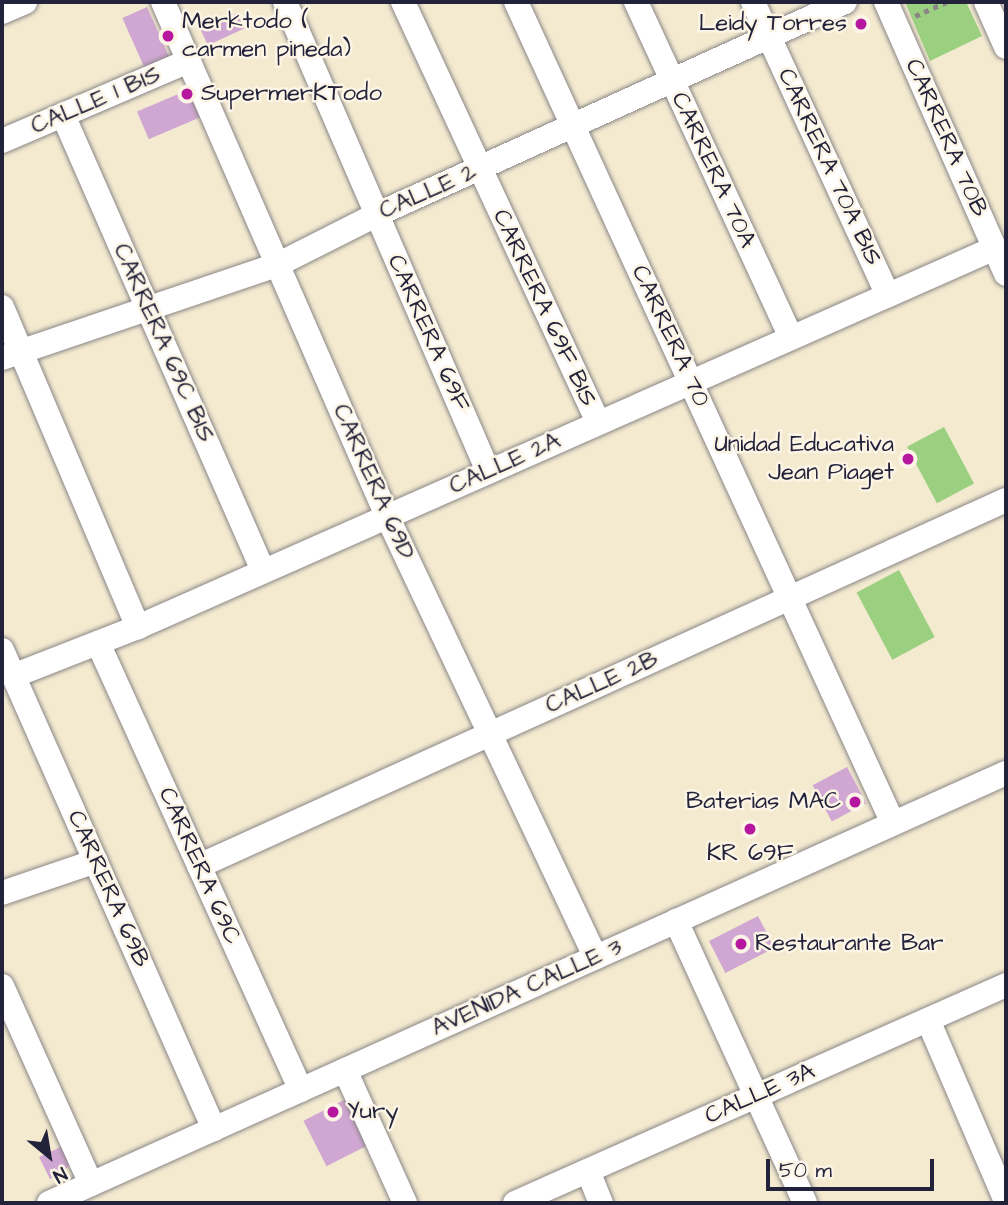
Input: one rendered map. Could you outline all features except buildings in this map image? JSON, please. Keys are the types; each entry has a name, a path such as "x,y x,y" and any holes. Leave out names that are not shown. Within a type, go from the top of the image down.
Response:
{"street":[{"path":"2,12 25,2"},
{"name":"CARRERA 69D","path":"163,2 387,516 595,957"},
{"name":"CARRERA 69F","path":"285,2 488,471"},
{"name":"CARRERA 69F BIS","path":"402,2 598,423"},
{"name":"CARRERA 70","path":"516,2 893,823"},
{"name":"CARRERA 70A","path":"636,2 791,338"},
{"name":"CARRERA 70A BIS","path":"753,2 888,295"},
{"name":"CALLE 2","path":"11,355 277,265 376,215 845,2"},
{"name":"CARRERA 70B","path":"886,2 1006,274"},
{"path":"986,2 1006,47"},
{"name":"CALLE 1 BIS","path":"2,141 189,61"},
{"name":"CARRERA 69C BIS","path":"63,115 263,571"},
{"name":"CALLE 2A","path":"13,676 138,627 995,248"},
{"path":"2,307 11,355 138,627"},
{"name":"CALLE 2B","path":"199,866 1006,500"},
{"name":"CARRERA 69C","path":"98,643 300,1090"},
{"name":"CARRERA 69B","path":"2,650 214,1129"},
{"name":"AVENIDA CALLE 3","path":"49,1203 1006,773"},
{"path":"2,893 96,861"},
{"path":"676,921 805,1203"},
{"name":"CALLE 3A","path":"515,1203 1006,985"},
{"path":"2,986 92,1184"},
{"path":"928,1020 1006,1201"},
{"path":"345,1070 405,1203"},
{"path":"587,1171 601,1203"}],"path":[{"path":"896,25 946,2"}],"green space":[{"path":"905,2 966,2 982,36 930,61"},
{"path":"944,427 974,484 937,503 907,447"},
{"path":"899,570 935,637 892,660 857,593"}],"place":[{"name":"Leidy Torres","path":"861,24"},
{"name":"Merktodo ( carmen pineda)","path":"168,36"},
{"name":"SupermerKTodo","path":"187,94"},
{"name":"Unidad Educativa Jean Piaget","path":"908,459"},
{"name":"Baterias MAC","path":"855,802"},
{"name":"KR 69F","path":"750,829"},
{"name":"Restaurante Bar","path":"741,944"},
{"name":"Yury","path":"333,1112"}]}
